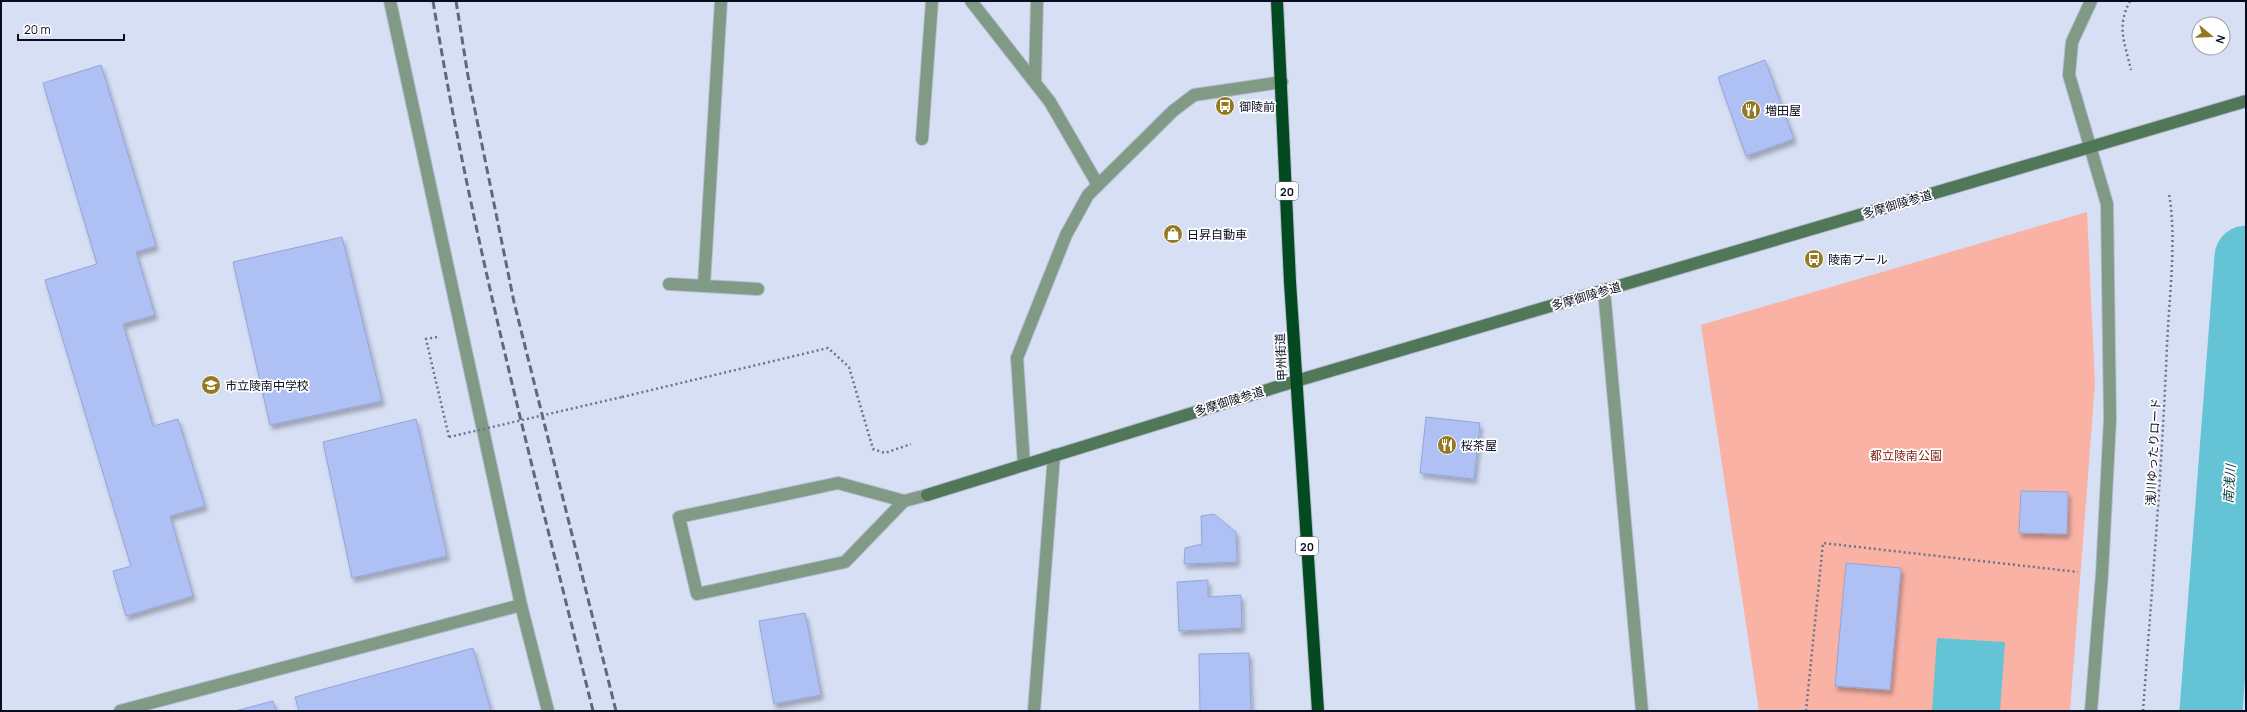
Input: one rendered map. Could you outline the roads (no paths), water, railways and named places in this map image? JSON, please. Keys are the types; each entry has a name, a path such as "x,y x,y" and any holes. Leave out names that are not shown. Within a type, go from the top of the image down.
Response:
{"highway":[{"name":"甲州街道","path":"1277,1 1296,381 1318,711"}],"main road":[{"name":"多摩御陵参道","path":"927,495 1296,381 2246,102"}],"street":[{"path":"390,1 521,604 548,711"},
{"path":"704,286 722,1"},
{"path":"922,139 932,1"},
{"path":"971,1 1050,102 1098,185"},
{"path":"1035,81 1037,1"},
{"path":"2091,1 2072,42 2069,75 2107,204 2110,419 2102,574 2091,711"},
{"path":"1024,465 1018,358 1066,235 1088,195 1173,111 1194,95 1282,82"},
{"path":"669,284 758,289"},
{"path":"1604,290 1642,711"},
{"path":"1034,711 1054,455"},
{"path":"904,501 845,562 697,594 679,517 838,483 904,501 927,495"},
{"path":"120,711 521,604"}],"water":[{"path":"1937,638 2005,642 2000,711 1932,711"}],"waterway":[{"name":"南浅川","path":"2211,711 2246,257"}],"railway":[{"path":"433,1 466,180 485,269 527,446 593,711"},
{"path":"456,1 468,76 514,302 616,711"}],"place":[{"name":"御陵前","path":"1225,106"},
{"name":"増田屋","path":"1751,110"},
{"name":"日昇自動車","path":"1173,234"},
{"name":"陵南プール","path":"1814,259"},
{"name":"市立陵南中学校","path":"211,385"},
{"name":"桜茶屋","path":"1447,445"}],"park label":[{"name":"都立陵南公園","path":"1906,455"}]}
